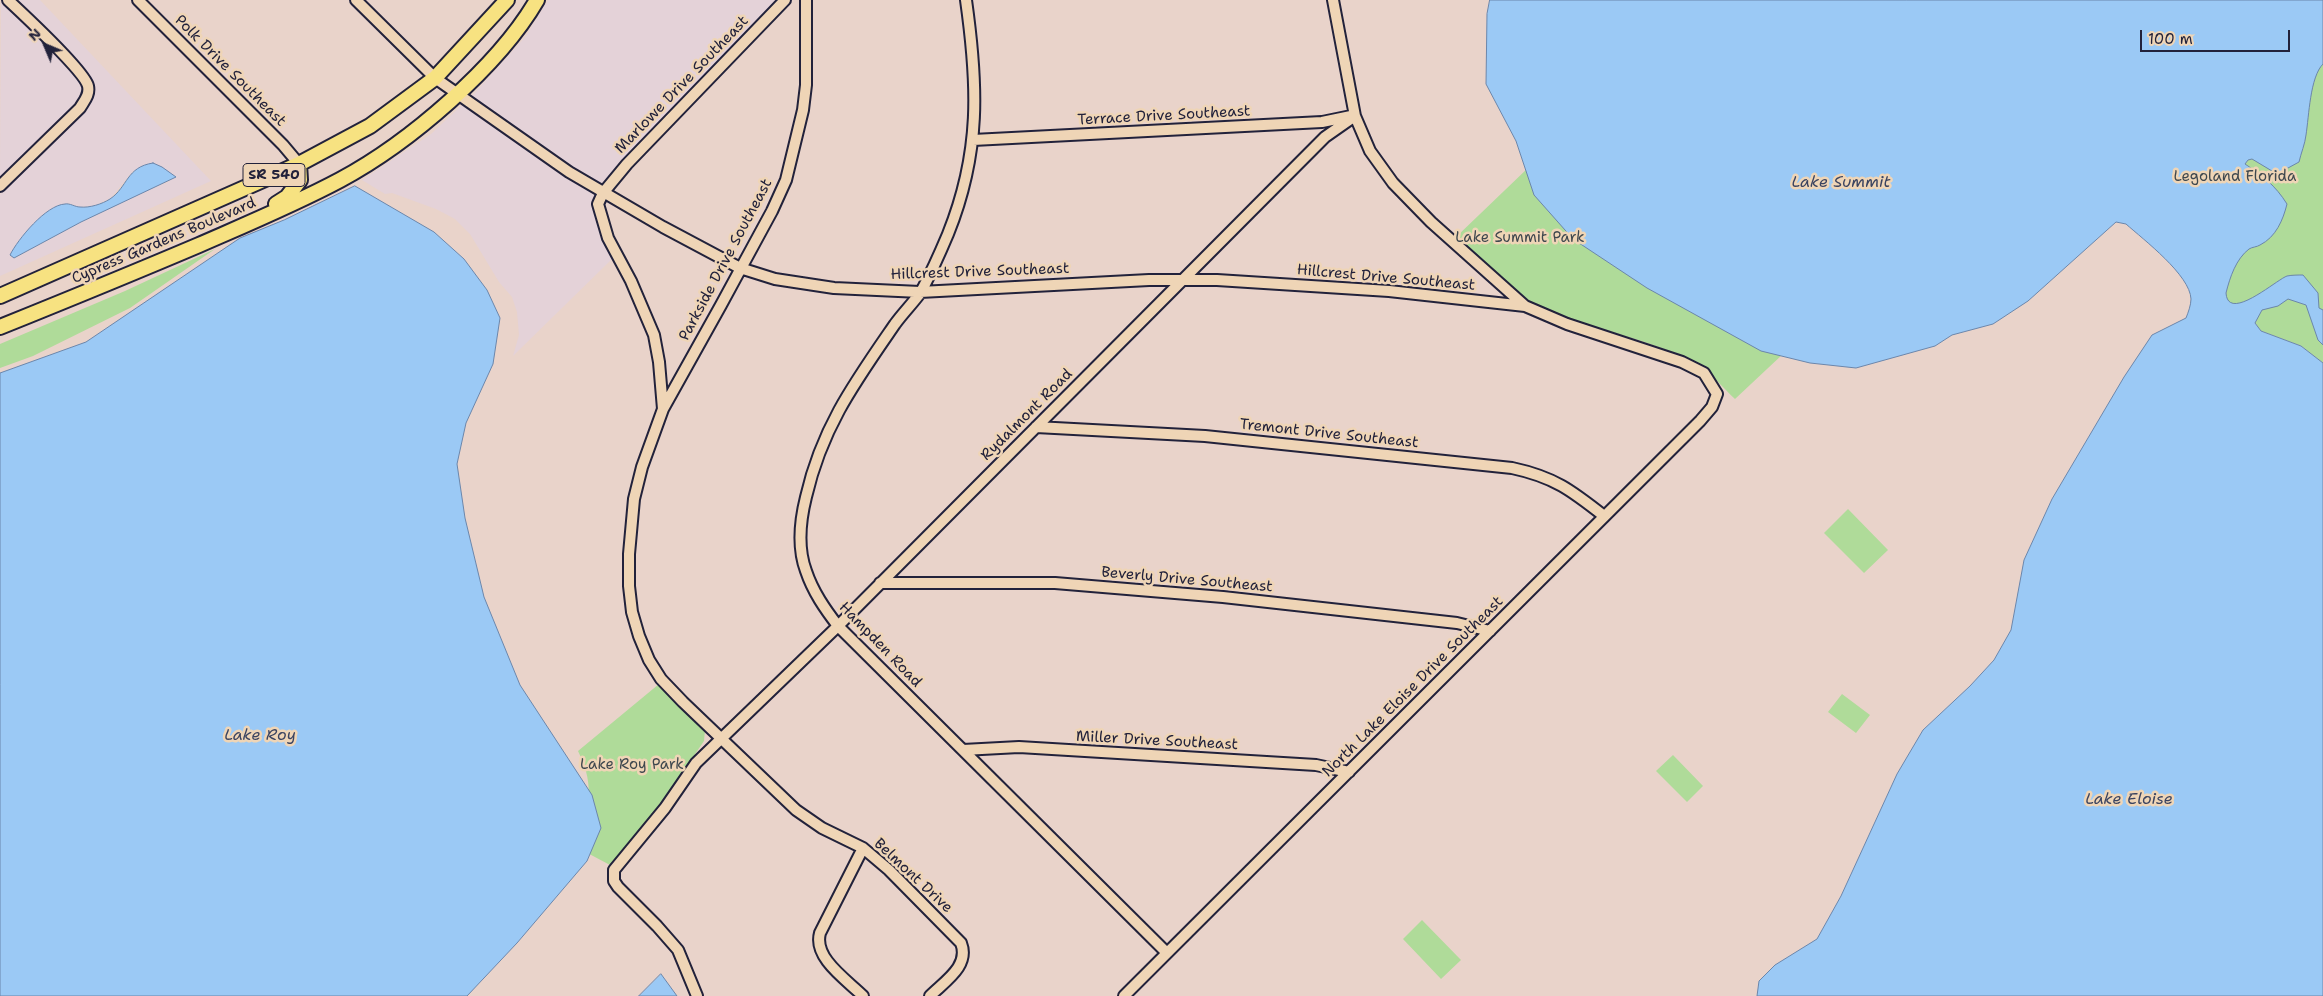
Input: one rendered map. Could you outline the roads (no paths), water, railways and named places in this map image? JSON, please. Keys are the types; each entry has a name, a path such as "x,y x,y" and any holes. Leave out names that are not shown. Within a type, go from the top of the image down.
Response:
{"main road":[{"name":"Cypress Gardens Boulevard","path":"0,296 299,164 370,126 435,78 507,0"},
{"name":"Cypress Gardens Boulevard","path":"0,327 117,281 251,222 358,169 392,148 458,93 493,59 526,19 537,0"},
{"path":"251,222 288,197 300,180 299,164"}],"street":[{"path":"0,186 80,108 88,95 88,85 76,68 8,0"},
{"name":"Polk Drive Southeast","path":"138,0 283,145 299,164"},
{"name":"Hillcrest Drive Southeast","path":"356,0 435,78 569,172 603,193 740,268 775,279 800,284 863,290 920,292 1149,280 1217,280 1389,291 1525,306"},
{"name":"Marlowe Drive Southeast","path":"603,193 627,164 785,0"},
{"name":"Parkside Drive Southeast","path":"662,409 772,211 786,180 801,124 806,85 806,0"},
{"name":"Hampden Road","path":"966,0 973,50 975,104 973,140 957,208 935,264 920,292 896,323 838,410 818,454 810,481 803,507 800,549 810,583 819,600 838,626 1167,953"},
{"path":"1333,0 1355,116 1370,151 1393,183 1446,235 1525,306"},
{"name":"Terrace Drive Southeast","path":"973,140 1322,122 1355,116"},
{"name":"Rydalmont Road","path":"697,996 678,950 657,926 618,888 614,881 614,870 665,808 696,763 721,737 747,716 838,626 1325,136 1355,116"},
{"path":"603,193 598,204 608,238 631,281 654,335 658,353 662,409"},
{"name":"North Lake Eloise Drive Southeast","path":"1124,996 1712,407 1717,394 1704,373 1682,362 1567,324 1525,306"},
{"name":"Belmont Drive","path":"662,409 642,467 634,498 629,586 632,612 639,636 657,673 684,702 796,810 822,828 863,848 889,870 961,943 964,956 961,964 930,996"},
{"name":"Tremont Drive Southeast","path":"1036,427 1205,436 1512,468 1541,475 1561,483 1604,516"},
{"name":"Beverly Drive Southeast","path":"880,584 1055,583 1109,587 1223,597 1438,621 1490,631"},
{"name":"Miller Drive Southeast","path":"963,750 1019,747 1306,765 1349,772"},
{"path":"863,848 817,941 824,958 863,996"}],"water":[{"path":"1490,0 2323,0 2323,64 2315,78 2299,162 2277,174 2252,159 2248,160 2245,164 2273,186 2287,204 2275,233 2266,242 2249,249 2240,258 2226,293 2229,301 2235,304 2253,297 2287,276 2303,275 2318,293 2319,308 2323,310 2323,345 2318,340 2306,305 2288,299 2278,306 2262,310 2255,323 2261,331 2301,346 2323,363 2323,996 1757,996 1759,981 1775,965 1817,939 1841,896 1897,774 1923,730 1970,686 1994,660 2011,630 2024,560 2052,499 2124,377 2152,335 2186,318 2191,301 2189,290 2183,279 2165,258 2126,224 2116,222 2028,301 1993,324 1952,335 1935,346 1856,368 1810,363 1761,351 1647,288 1573,239 1534,195 1516,141 1486,84 1487,14"},
{"path":"153,163 176,177 81,222 14,258 10,255 19,240 33,224 50,210 65,204 78,207 92,206 110,199 121,189 132,173 144,165"},
{"name":"Lake Roy","path":"355,186 434,232 464,259 487,290 500,318 493,364 466,423 457,464 465,518 484,597 520,685 592,795 601,828 587,861 517,943 467,996 0,996 0,373 86,342 240,238 284,220"},
{"path":"661,974 677,996 639,996"}],"park label":[{"name":"Legoland Florida","path":"2235,177"},
{"name":"Lake Summit Park","path":"1520,238"},
{"name":"Lake Roy Park","path":"632,765"}],"water label":[{"name":"Lake Summit","path":"1841,183"},
{"name":"Lake Eloise","path":"2129,800"}]}
